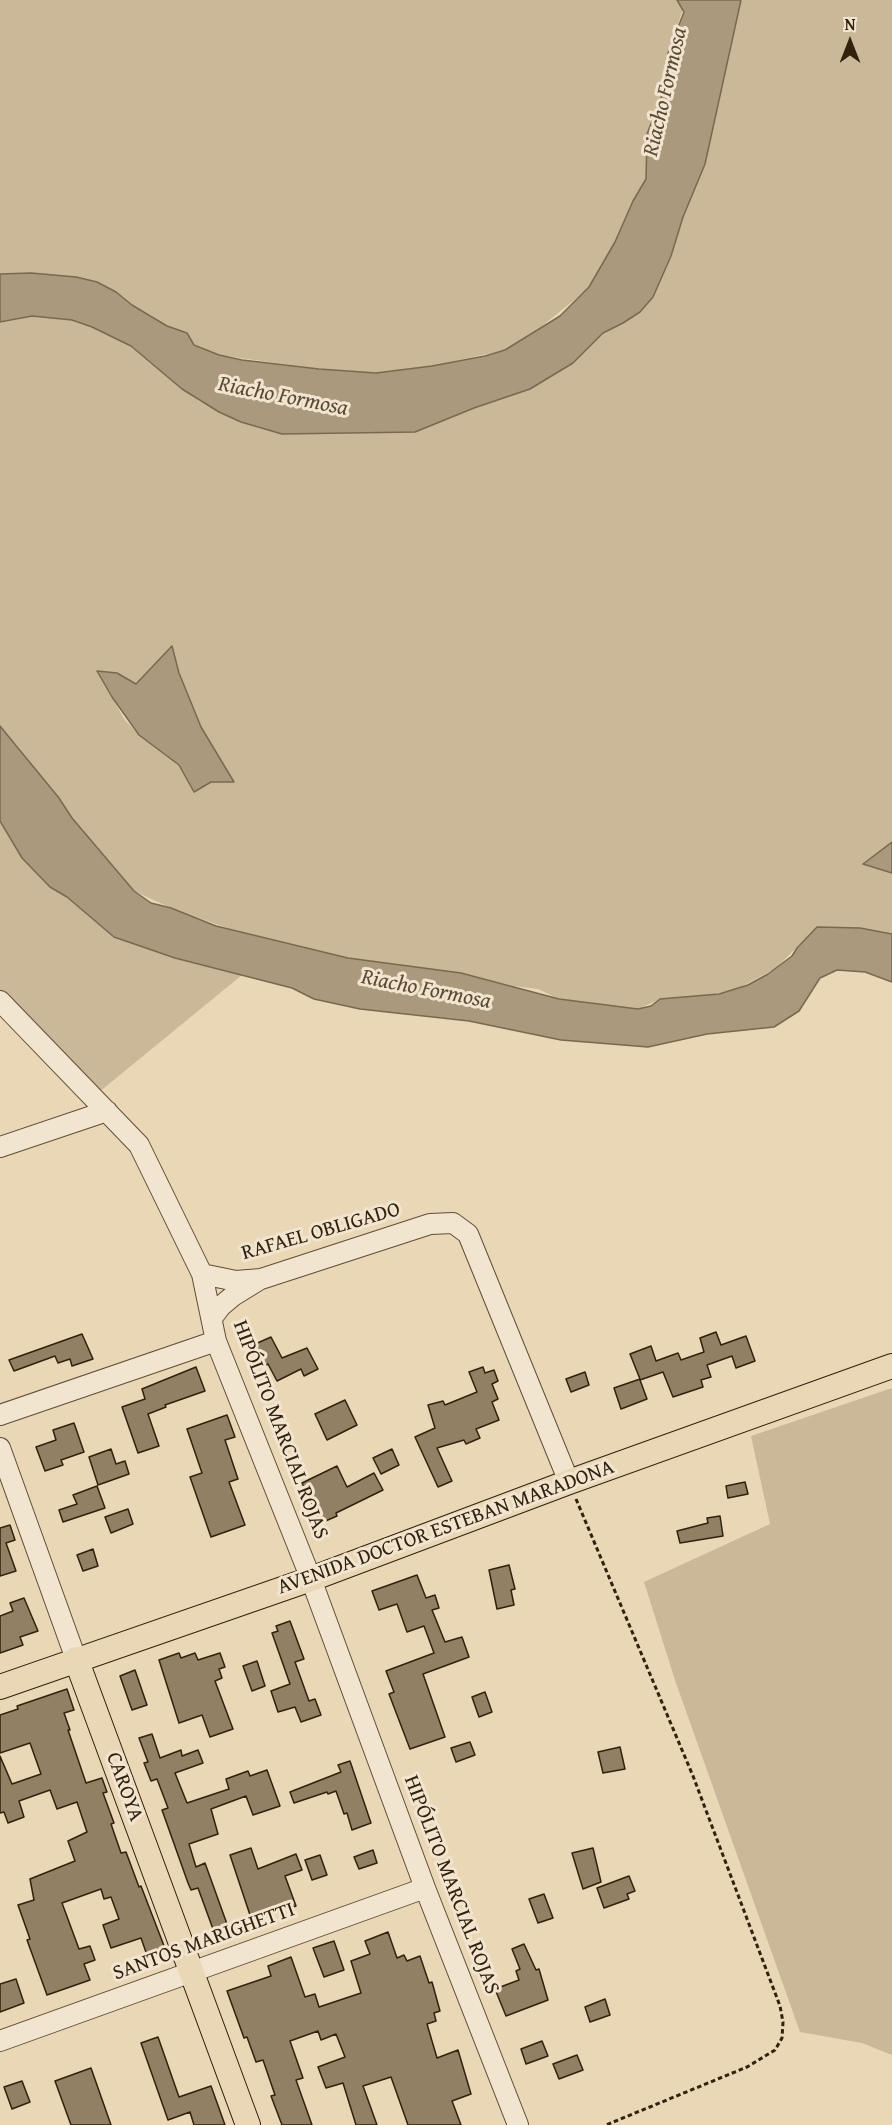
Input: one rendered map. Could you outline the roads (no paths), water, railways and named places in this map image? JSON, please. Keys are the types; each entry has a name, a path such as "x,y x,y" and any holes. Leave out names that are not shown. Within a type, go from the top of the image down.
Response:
{"main road":[{"name":"AVENIDA DOCTOR ESTEBAN MARADONA","path":"0,1687 311,1579 568,1482 892,1366"},
{"name":"CAROYA","path":"76,1659 248,2125"}],"street":[{"name":"HIPÓLITO MARCIAL ROJAS","path":"0,1001 139,1145 202,1274 216,1341 311,1579 425,1888 518,2125"},
{"path":"0,1147 106,1111"},
{"name":"RAFAEL OBLIGADO","path":"202,1274 236,1281 261,1279 430,1224 453,1223 468,1234 568,1482"},
{"path":"212,1318 233,1296 261,1279"},
{"path":"0,1415 216,1341"},
{"name":"CAROYA","path":"0,1448 76,1659"},
{"name":"SANTOS MARIGHETTI","path":"0,2042 425,1888"}],"water":[{"name":"Riacho Formosa","path":"677,0 741,0 705,164 683,217 671,256 653,297 640,312 603,333 573,363 530,389 474,408 415,432 282,434 241,422 219,412 182,389 131,346 92,327 72,320 32,316 0,322 0,274 31,273 76,277 97,282 167,326 187,333 194,345 219,355 242,360 376,373 432,366 505,350 560,316 589,287 615,242 633,201 646,179 647,134 668,80 668,53 684,12"},
{"path":"172,646 179,673 201,727 234,782 211,782 194,792 179,765 139,735 97,671 117,673 136,684"},
{"name":"Riacho Formosa","path":"0,726 59,798 72,818 134,891 151,903 171,908 216,926 348,958 461,973 559,999 638,1009 651,1006 660,999 719,994 748,985 768,974 792,956 817,927 860,928 892,934 892,982 865,972 837,970 820,978 799,1011 774,1027 707,1034 648,1047 561,1040 469,1021 360,1009 314,999 292,988 175,958 114,937 67,897 50,887 22,858 0,821"},
{"path":"892,842 892,873 863,864"}]}
